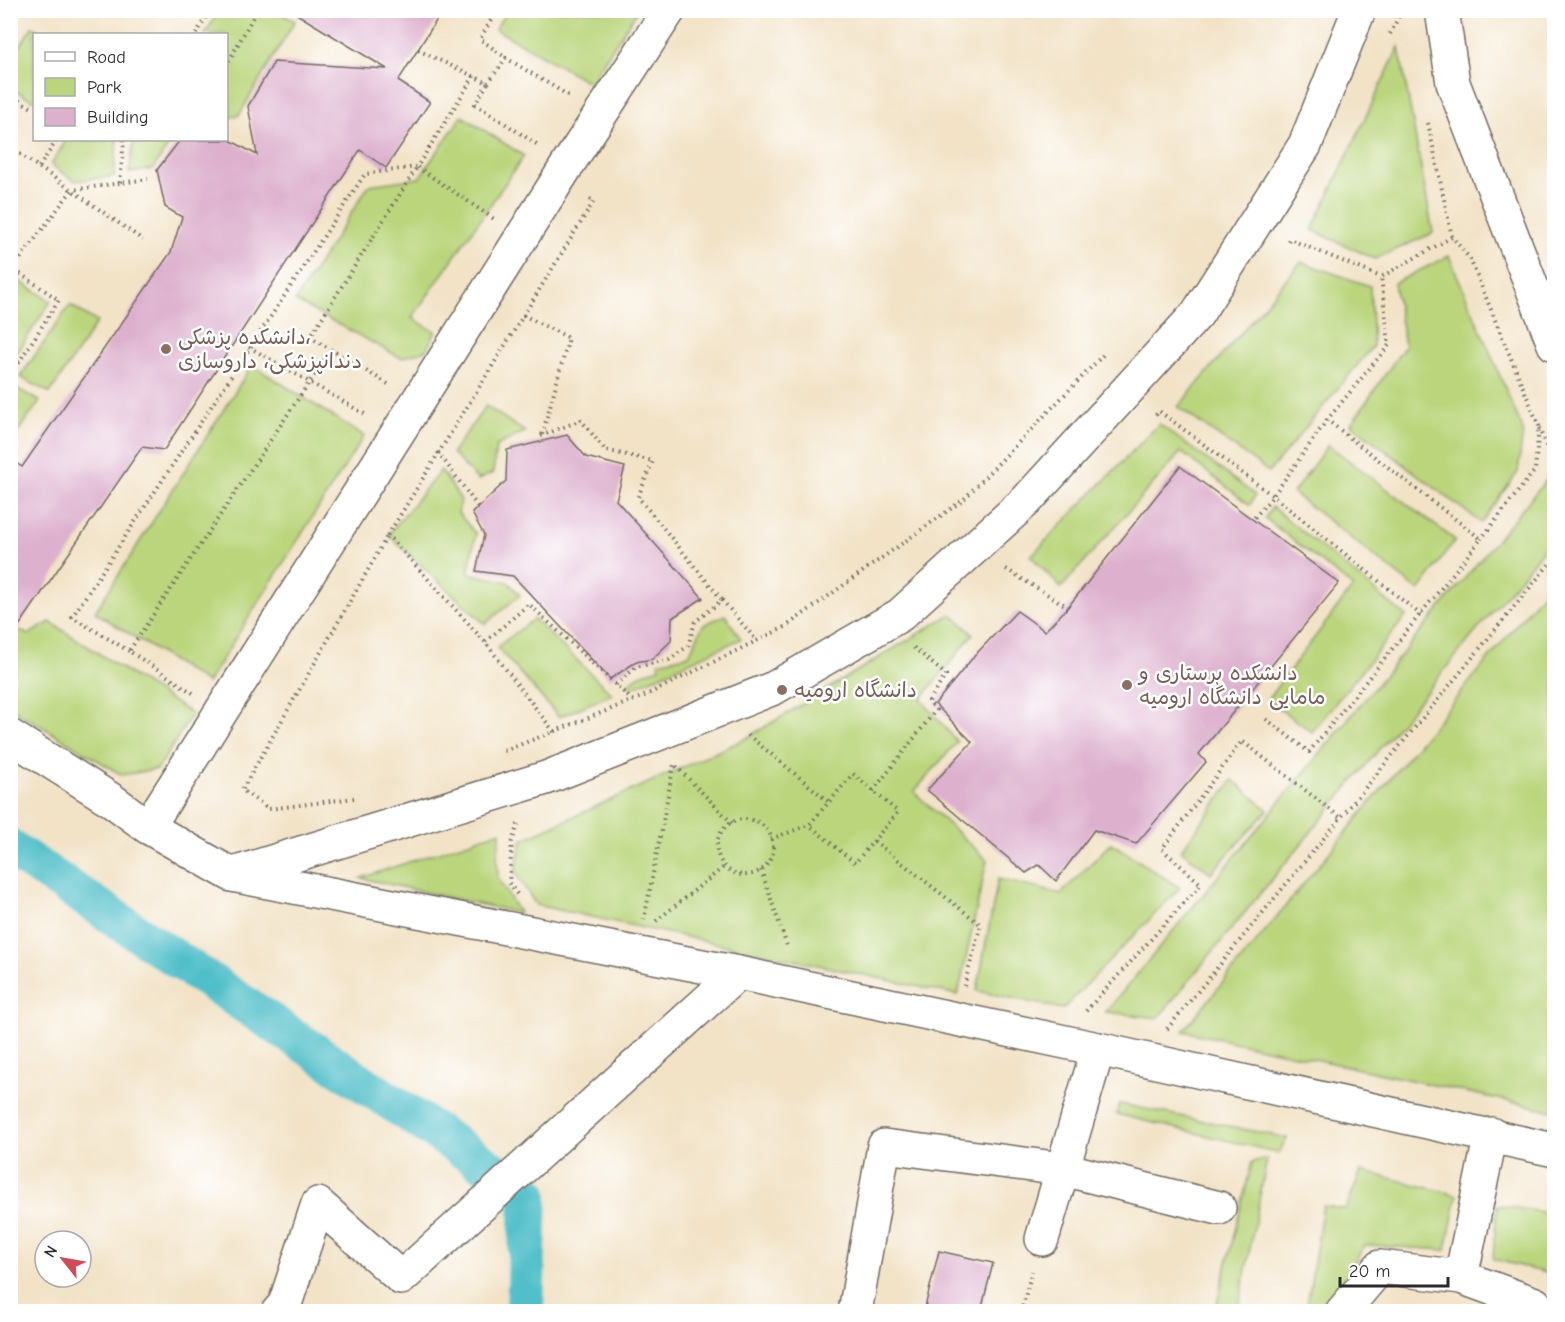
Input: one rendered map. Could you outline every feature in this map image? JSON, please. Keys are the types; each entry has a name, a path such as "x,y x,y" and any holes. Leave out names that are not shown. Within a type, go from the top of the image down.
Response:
{"lane":[{"path":"148,827 563,172 669,10"},
{"path":"232,874 546,778 774,688 900,615 1026,501 1197,315 1305,145 1359,10"},
{"path":"1442,10 1453,83 1554,344"},
{"path":"10,736 113,801 148,827 232,874 738,973 1491,1134 1554,1150"},
{"path":"279,1311 285,1304 318,1204 401,1278 738,973"},
{"path":"1041,1239 1098,1049"},
{"path":"1461,1277 1491,1134"},
{"path":"855,1311 884,1146 1063,1169 1219,1208"},
{"path":"1342,1311 1380,1267 1461,1277 1536,1304 1535,1311"}],"path":[{"path":"197,33 210,10"},
{"path":"228,62 256,10"},
{"path":"497,10 480,39 506,58 600,114"},
{"path":"418,50 488,83"},
{"path":"362,796 269,809 242,790 388,535 594,201 563,172 475,104 506,58"},
{"path":"390,385 310,337 474,76"},
{"path":"10,101 14,97 33,108"},
{"path":"39,167 56,141"},
{"path":"120,183 124,141"},
{"path":"10,147 143,240"},
{"path":"195,694 72,617 249,347 365,174 417,167 504,225"},
{"path":"10,358 19,362 59,300 12,267 72,190 148,179"},
{"path":"1381,277 1452,237 1470,259 1554,466"},
{"path":"1282,249 1289,239 1381,277"},
{"path":"1253,519 1273,496 1327,420 1389,345 1381,277"},
{"path":"523,315 569,338 541,436 581,420 605,450 653,461 638,497 757,641"},
{"path":"249,347 370,418"},
{"path":"129,651 331,350"},
{"path":"496,754 632,700 785,627 963,500 1104,354"},
{"path":"1151,420 1166,402"},
{"path":"1159,411 1273,496 1421,615"},
{"path":"1327,420 1481,539"},
{"path":"1266,719 1309,752 1535,470 1539,426"},
{"path":"438,452 478,507"},
{"path":"388,535 485,642 554,732"},
{"path":"1166,1031 1554,561"},
{"path":"997,574 1007,568 1068,607"},
{"path":"615,685 636,667 669,660 688,646 695,622 722,600"},
{"path":"485,642 529,604 632,700"},
{"path":"873,791 936,710 928,700 945,675 906,641"},
{"path":"743,732 829,802"},
{"path":"1084,1014 1201,884 1162,849 1242,741 1341,818"},
{"path":"667,767 684,759"},
{"path":"674,764 732,823"},
{"path":"644,921 674,764"},
{"path":"771,839 809,825 853,774 898,813 855,863 809,825"},
{"path":"521,817 512,842 509,883 521,898"},
{"path":"747,819 755,821 763,825 771,839 771,856 761,870 746,875 731,871 720,859 717,843 725,828 732,823 747,819"},
{"path":"874,841 981,925 963,989"},
{"path":"651,925 725,866"},
{"path":"761,870 791,956"},
{"path":"1021,1311 1041,1239"}],"green space":[{"path":"219,11 275,11 295,21 239,115 228,118 228,33 206,33"},
{"path":"507,11 637,11 590,83 495,29"},
{"path":"32,27 45,33 33,33 33,100 10,88 11,60"},
{"path":"1399,47 1433,233 1375,259 1312,230"},
{"path":"462,116 524,156 412,318 436,332 426,350 401,358 295,301 369,185 419,178"},
{"path":"65,141 117,141 114,176 75,181 51,165"},
{"path":"134,141 171,141 153,169 129,173"},
{"path":"1449,256 1523,430 1518,472 1481,523 1351,424 1405,346 1394,283"},
{"path":"1301,262 1370,286 1373,346 1269,472 1178,407"},
{"path":"10,275 51,301 17,353 11,348"},
{"path":"70,305 97,322 50,393 20,377"},
{"path":"252,365 364,436 207,683 95,612"},
{"path":"10,385 40,401 16,435 11,433"},
{"path":"486,406 525,432 496,446 493,473 478,480 452,453"},
{"path":"1159,424 1255,495 1250,505 1181,452 1061,588 1031,556"},
{"path":"1328,445 1455,540 1419,591 1293,493"},
{"path":"441,470 461,500 458,513 476,534 468,573 508,582 520,595 485,624 388,535"},
{"path":"1547,479 1554,510 1554,543 1548,544 1158,1018 1106,1012"},
{"path":"1272,507 1406,616 1312,732 1267,700 1353,587 1265,518"},
{"path":"1554,579 1554,1111 1183,1031"},
{"path":"951,614 973,634 921,699 957,742 914,792 987,860 958,995 536,905 515,872 522,840 745,739"},
{"path":"725,615 741,639 632,688 627,684 643,673 660,668 659,662 689,655 703,625"},
{"path":"534,619 612,694 559,717 497,647"},
{"path":"50,622 192,714 158,769 122,775 11,708 10,625 28,635"},
{"path":"1233,780 1268,810 1211,873 1181,850"},
{"path":"501,831 497,857 498,878 519,913 361,878"},
{"path":"1111,843 1180,888 1063,1009 977,991 998,879 1061,894"},
{"path":"1120,1104 1287,1138 1279,1153 1116,1114"},
{"path":"1267,1159 1238,1311 1215,1311 1252,1162"},
{"path":"1361,1171 1457,1195 1446,1250 1365,1245 1325,1311 1306,1312 1323,1206 1346,1209"},
{"path":"1497,1205 1554,1214 1554,1275 1493,1259"}],"building":[{"name":"دانشکده پزشکی، دندانپزشکی، داروسازی","path":"290,10 443,10 398,81 430,102 386,168 360,150 164,450 142,447 10,639 10,459 22,467 171,252 182,217 165,207 157,170 179,141 230,140 257,155 248,106 274,62 387,69"},
{"path":"567,435 586,457 625,467 616,500 703,598 672,618 671,641 652,659 636,662 610,679 513,576 476,571 484,535 472,513 506,481 507,450"},
{"path":"1180,466 1339,583 1199,754 1206,762 1136,844 1094,830 1056,881 1039,865 1026,873 927,790 972,742 935,704 975,655 1017,611 1045,631 1068,607"},
{"path":"939,1251 993,1263 981,1311 924,1311"}],"waterway":[{"path":"10,848 529,1194 525,1312"}],"place":[{"name":"دانشکده پزشکی، دندانپزشکی، داروسازی","path":"166,349"},
{"name":"دانشکده پرستاری و مامایی دانشگاه ارومیه","path":"1127,685"},
{"name":"دانشگاه ارومیه","path":"782,690"}]}
